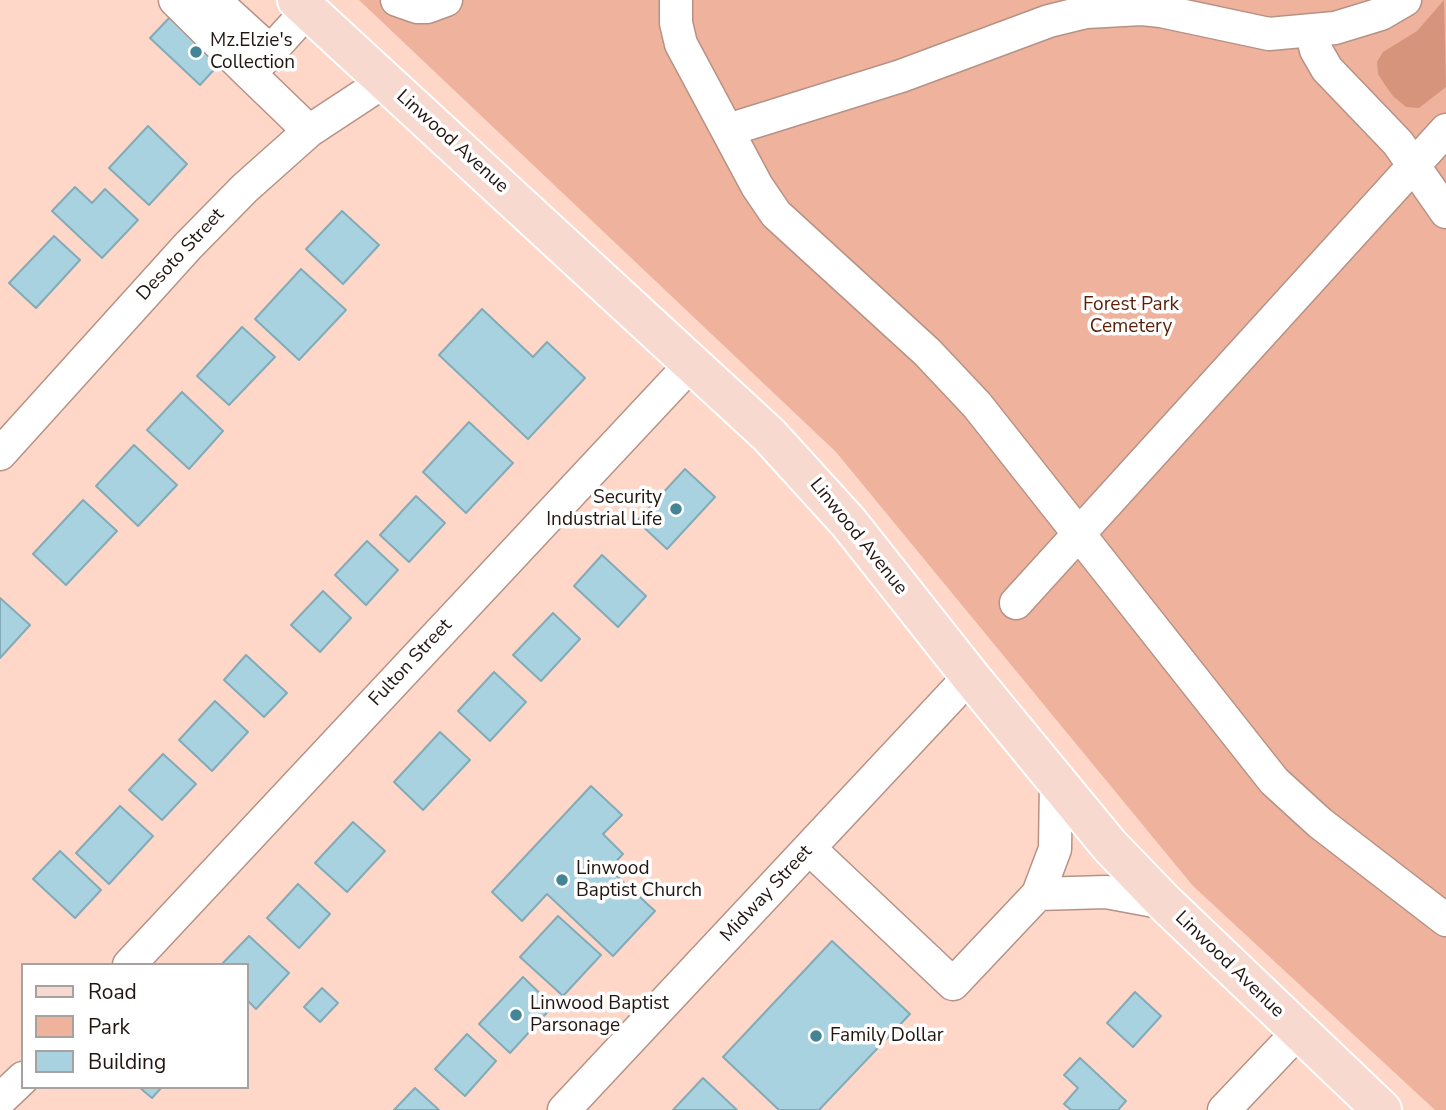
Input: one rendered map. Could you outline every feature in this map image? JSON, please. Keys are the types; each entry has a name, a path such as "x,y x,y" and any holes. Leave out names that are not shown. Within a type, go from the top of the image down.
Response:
{"main road":[{"name":"Linwood Avenue","path":"303,5 693,362 769,435 849,523 1110,846 1165,903 1382,1110"}],"street":[{"path":"174,0 309,131"},
{"path":"214,0 271,52"},
{"path":"397,0 416,7 427,7 446,0"},
{"path":"676,0 676,23 681,44 757,186 776,214 927,352 958,385 1079,533 1274,781 1320,823 1446,920"},
{"path":"728,130 901,76 1049,21 1086,12 1142,9 1177,13 1269,34 1335,28 1372,17 1405,0"},
{"path":"250,74 271,52 303,5"},
{"path":"1311,31 1327,69 1398,143 1446,212"},
{"name":"Desoto Street","path":"0,454 188,246 245,188 309,131 385,81"},
{"path":"1016,603 1446,130"},
{"name":"Fulton Street","path":"132,963 693,362"},
{"name":"Midway Street","path":"564,1110 970,676"},
{"path":"810,849 953,984 1038,894 1055,849 1056,782"},
{"path":"1038,894 1106,892 1165,903"},
{"path":"1224,1110 1298,1032"},
{"path":"0,1100 21,1079"}],"green space":[{"name":"Forest Park Cemetery","path":"359,0 1446,0 1446,1110 1435,1110 1193,886 836,452"}],"shaded area":[{"path":"1444,0 1446,87 1419,108 1406,107 1385,85 1378,74 1377,62 1383,52 1417,31"}],"building":[{"path":"172,15 221,62 200,85 150,38"},
{"path":"148,126 187,164 149,205 109,168"},
{"path":"75,187 92,203 105,189 138,220 102,258 52,211"},
{"path":"342,211 379,245 343,284 306,249"},
{"path":"54,236 80,260 36,308 9,283"},
{"path":"301,269 346,310 299,360 255,319"},
{"path":"482,309 533,357 547,342 585,378 528,439 439,355"},
{"path":"242,327 275,357 229,405 197,376"},
{"path":"182,392 223,431 189,469 147,430"},
{"path":"469,422 513,463 466,513 423,472"},
{"path":"134,445 177,485 138,526 96,486"},
{"name":"Security Industrial Life","path":"685,469 715,497 667,549 637,521"},
{"path":"416,496 445,523 409,562 380,535"},
{"path":"83,500 117,531 66,585 33,554"},
{"path":"367,541 398,570 366,605 335,575"},
{"path":"602,555 646,596 618,627 574,586"},
{"path":"323,591 351,618 320,652 291,625"},
{"path":"0,598 30,625 0,658"},
{"path":"553,613 580,639 541,681 513,655"},
{"path":"246,655 287,693 264,717 224,680"},
{"path":"494,672 526,702 490,741 458,711"},
{"path":"215,701 248,732 212,771 179,740"},
{"path":"440,732 470,760 423,810 394,782"},
{"path":"163,754 196,784 162,820 129,790"},
{"name":"Linwood Baptist Church","path":"591,786 622,815 603,834 623,854 609,869 655,911 613,956 547,894 522,921 492,892"},
{"path":"120,806 153,836 109,884 76,853"},
{"path":"353,822 385,851 347,892 315,863"},
{"path":"60,851 101,890 75,918 33,879"},
{"path":"298,884 330,914 299,948 267,918"},
{"path":"558,916 601,955 563,996 520,957"},
{"path":"249,936 289,973 256,1009 248,1001 248,963 223,963"},
{"name":"Family Dollar","path":"832,941 910,1014 819,1110 779,1110 723,1057"},
{"name":"Linwood Baptist Parsonage","path":"523,977 553,1006 510,1053 479,1024"},
{"path":"322,988 338,1003 320,1022 304,1007"},
{"path":"1135,992 1161,1016 1133,1047 1107,1023"},
{"path":"467,1034 496,1061 465,1096 435,1069"},
{"path":"1080,1058 1126,1101 1118,1110 1071,1110 1064,1104 1078,1088 1064,1075"},
{"path":"703,1078 737,1110 673,1110"},
{"path":"415,1088 439,1110 394,1110"},
{"path":"141,1089 160,1089 152,1098"}],"place":[{"name":"Mz.Elzie's Collection","path":"196,52"},
{"name":"Security Industrial Life","path":"676,509"},
{"name":"Linwood Baptist Church","path":"562,880"},
{"name":"Linwood Baptist Parsonage","path":"516,1015"},
{"name":"Family Dollar","path":"816,1036"}]}
